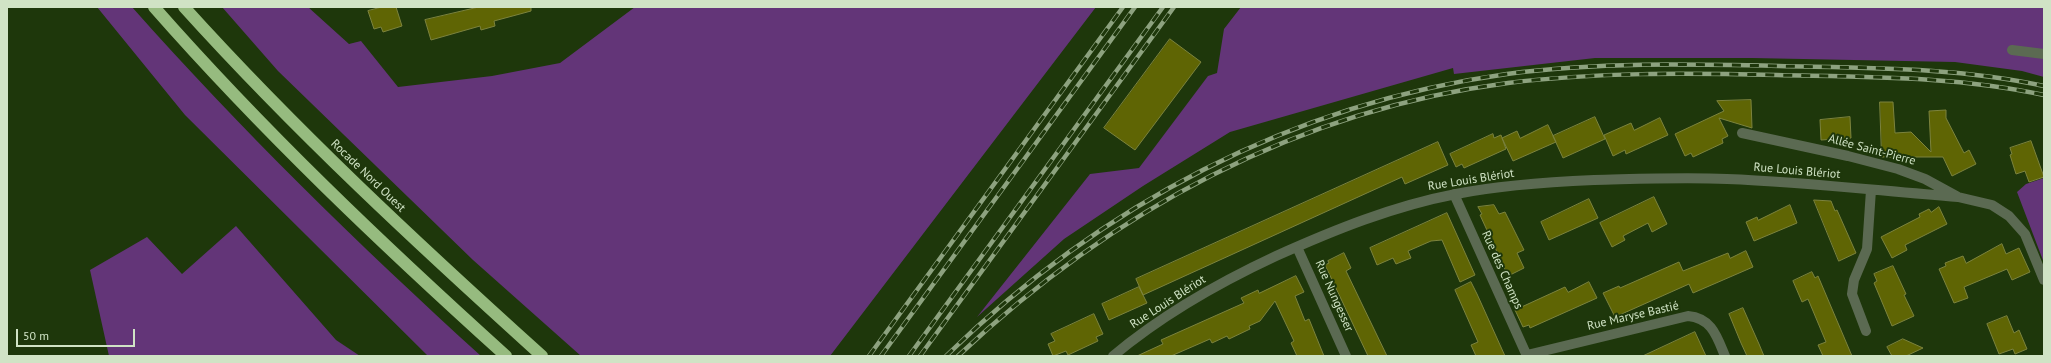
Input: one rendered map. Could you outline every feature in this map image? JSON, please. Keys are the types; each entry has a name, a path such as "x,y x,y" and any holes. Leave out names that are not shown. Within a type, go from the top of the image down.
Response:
{"highway":[{"path":"154,7 234,95 321,183 506,356"},
{"name":"Rocade Nord Ouest","path":"184,7 229,56 342,171 542,356"}],"street":[{"path":"2012,50 2044,54"},
{"name":"Allée Saint-Pierre","path":"1742,133 1848,156 1902,170 1925,179 1958,197 1992,205 2018,224 2032,247 2044,280"},
{"name":"Rue Louis Blériot","path":"1113,356 1149,327 1200,295 1250,268 1297,247 1382,213 1454,194 1554,182 1688,178 1763,181 1958,197"},
{"path":"1866,331 1852,294 1854,280 1867,249 1871,190"},
{"name":"Rue des Champs","path":"1454,194 1527,355"},
{"name":"Rue Nungesser","path":"1297,247 1346,356"},
{"name":"Rue Maryse Bastié","path":"1527,355 1688,316 1703,319 1709,323 1725,356"}],"shaded area":[{"path":"97,7 132,7 215,98 302,186 390,272 481,356 428,356 185,115"},
{"path":"222,7 308,7 349,44 361,41 398,87 492,76 560,63 635,7 1096,7 830,356 581,356 473,260 278,71"},
{"path":"1241,7 2044,7 2044,77 2022,71 1955,62 1752,58 1595,58 1454,74 1453,68 1230,132 1143,186 1064,239 977,317 1090,174 1139,168 1208,76 1217,73 1224,29"},
{"path":"2044,178 2044,263 2017,192 2026,184"},
{"path":"236,226 336,340 360,356 109,356 90,270 147,237 182,274"}],"building":[{"path":"382,7 396,7 402,26 383,32 381,27 374,29 368,11"},
{"path":"479,7 531,7 531,11 494,21 495,26 481,30 480,26 431,40 425,20"},
{"path":"1170,39 1201,62 1135,150 1104,128"},
{"path":"1751,100 1752,128 1719,118 1728,136 1722,139 1723,143 1693,157 1691,153 1685,156 1675,134 1724,111 1717,101"},
{"path":"1880,102 1893,102 1895,133 1911,132 1931,152 1929,111 1946,110 1946,118 1964,153 1969,150 1976,164 1952,176 1943,157 1882,157"},
{"path":"1595,117 1605,139 1563,158 1553,136"},
{"path":"1850,117 1851,138 1821,140 1820,120"},
{"path":"1660,118 1668,135 1626,154 1625,150 1613,156 1604,135 1631,123 1634,130"},
{"path":"1548,125 1556,142 1513,161 1502,138 1517,131 1520,138"},
{"path":"1493,134 1494,138 1501,135 1506,149 1464,168 1462,164 1456,167 1450,154"},
{"path":"2031,141 2044,177 2029,182 2025,171 2016,174 2010,155 2012,154 2010,148"},
{"path":"1438,142 1448,165 1405,184 1402,177 1143,295 1136,279"},
{"path":"1654,197 1667,224 1652,232 1648,223 1623,236 1625,240 1612,247 1600,223"},
{"path":"1589,199 1598,218 1549,240 1541,222"},
{"path":"1814,200 1831,201 1835,211 1837,210 1856,253 1839,261"},
{"path":"1494,205 1499,214 1505,212 1524,250 1517,253 1524,268 1508,276 1480,215 1482,214 1478,207"},
{"path":"1790,205 1797,223 1754,241 1746,222 1757,217 1758,220"},
{"path":"1939,207 1947,224 1905,245 1907,250 1892,258 1881,237 1920,217 1919,214 1929,209 1931,212"},
{"path":"1447,213 1475,275 1460,282 1442,240 1431,241 1408,251 1411,258 1396,264 1393,258 1377,265 1370,248"},
{"path":"2002,244 2006,254 2019,248 2030,272 2012,280 2007,269 1964,287 1968,298 1954,303 1939,269 1946,266 1945,263 1963,256 1966,263"},
{"path":"1746,251 1753,267 1693,293 1689,284 1615,317 1603,293 1619,286 1620,288 1679,262 1683,271 1728,253 1730,258"},
{"path":"1344,253 1351,268 1346,271 1387,356 1368,356 1325,265 1329,263 1328,261"},
{"path":"1893,266 1914,316 1892,326 1874,283 1877,281 1874,274"},
{"path":"1812,272 1815,278 1818,276 1852,356 1823,356 1818,345 1826,342 1808,299 1802,302 1793,281"},
{"path":"1296,276 1304,292 1295,296 1305,321 1309,319 1324,356 1297,356 1291,343 1294,341 1275,301 1260,321 1249,326 1250,329 1229,339 1227,336 1212,343 1210,339 1171,356 1137,356 1163,344 1161,340 1244,303 1241,298 1258,290 1259,293"},
{"path":"1471,282 1505,356 1476,356 1471,345 1478,342 1455,290"},
{"path":"1589,282 1597,298 1530,328 1529,325 1523,327 1515,310 1565,287 1568,292"},
{"path":"1139,287 1147,303 1109,320 1102,304"},
{"path":"1743,308 1764,356 1747,356 1741,343 1729,314"},
{"path":"1094,314 1103,334 1096,337 1098,341 1068,355 1066,351 1053,356 1048,344 1055,341 1051,334"},
{"path":"2007,316 2014,333 2019,330 2027,349 2015,354 2013,349 1999,354 1987,324"},
{"path":"1695,332 1706,356 1643,356"},
{"path":"1903,339 1923,348 1906,356 1892,356 1887,347"}],"railway":[{"path":"869,356 1123,7"},
{"path":"881,356 1135,7"},
{"path":"909,356 1163,7"},
{"path":"920,356 1174,7"},
{"path":"946,356 1006,302 1069,252 1135,208 1204,170 1275,137 1350,109 1427,89 1507,74 1541,70 1575,67 1677,64 1845,67 1912,70 1978,75 2044,86"},
{"path":"958,356 1017,304 1079,256 1144,213 1212,175 1282,143 1355,117 1430,97 1508,83 1541,79 1642,74 1743,74 1911,79 1978,84 2044,95"}]}
